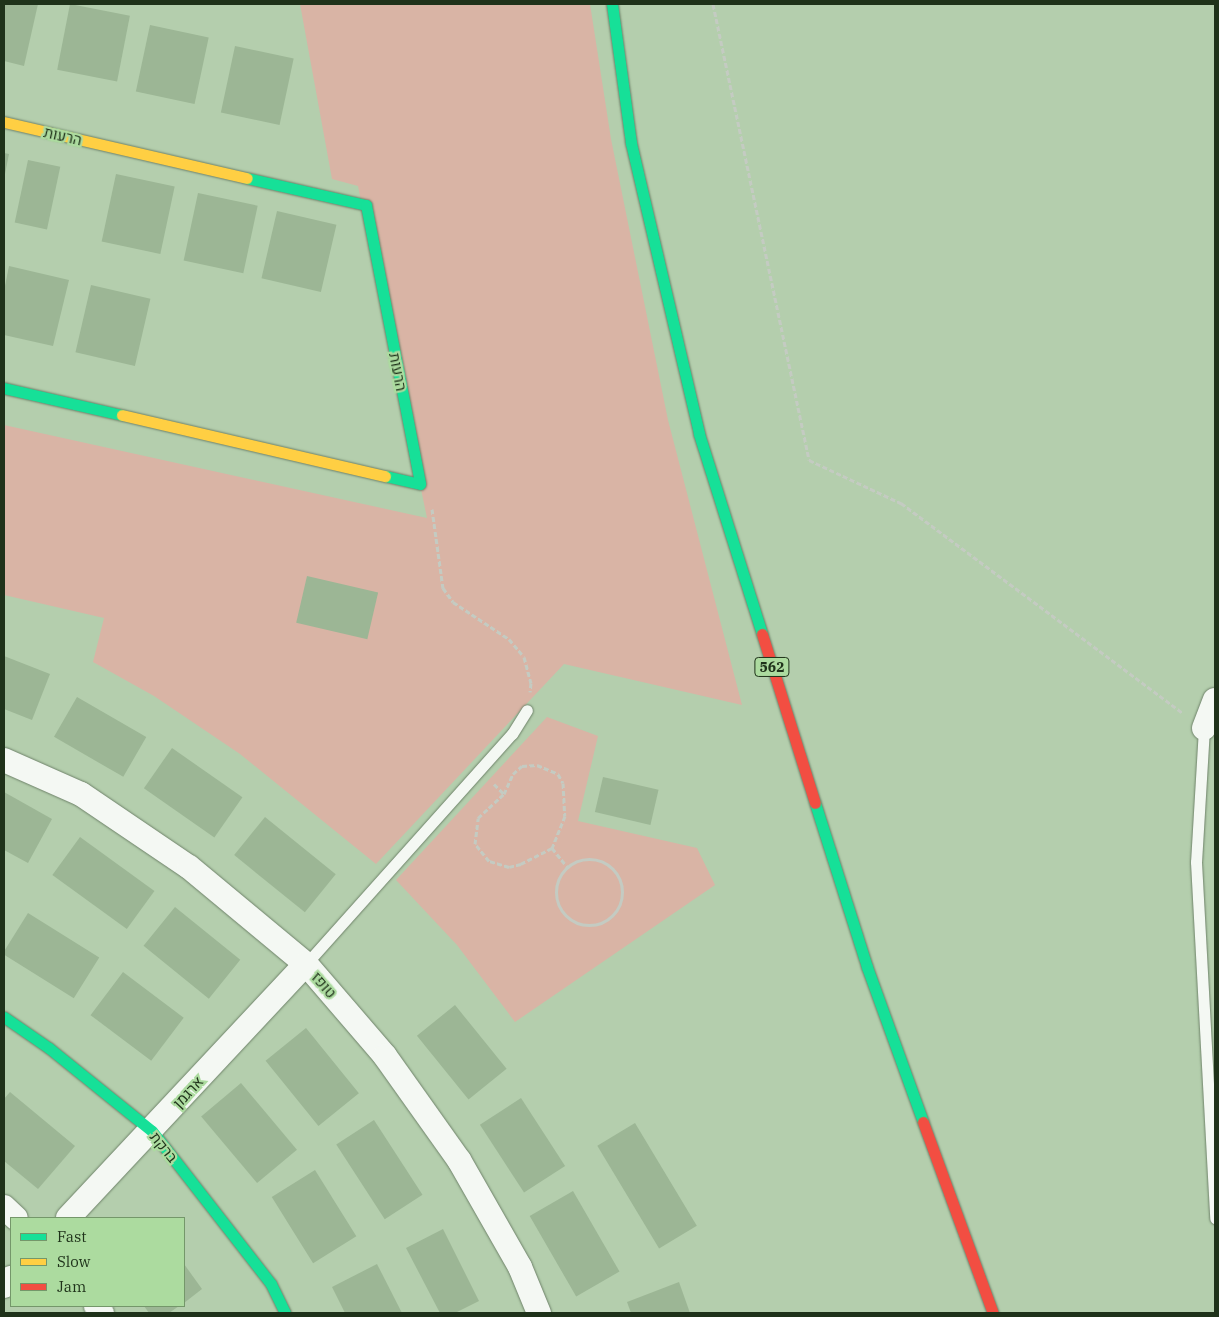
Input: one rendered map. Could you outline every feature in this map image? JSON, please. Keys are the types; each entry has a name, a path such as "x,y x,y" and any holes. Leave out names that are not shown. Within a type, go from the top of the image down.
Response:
{"street":[{"name":"562","path":"612,4 631,143 699,434 867,967 993,1313"},
{"name":"הרעות","path":"4,122 366,206 420,484"},
{"path":"4,388 420,484"},
{"path":"1204,728 1215,700"},
{"name":"טופז","path":"4,760 81,794 189,867 306,964 385,1056 459,1160 520,1267 539,1313"},
{"name":"ארגמן","path":"69,1217 152,1131 306,964"},
{"name":"ברקת","path":"4,1016 49,1048 152,1131 271,1284 285,1313"},
{"path":"4,1207 15,1217"}],"lane":[{"path":"306,964 512,734 527,710"},
{"path":"1204,728 1196,862 1215,1218"}],"path":[{"path":"713,4 809,460 901,503 1204,728"},
{"path":"420,484 433,512 442,588 453,602 509,639 524,657 531,683 527,710"},
{"path":"537,764 548,768 558,774 563,783 565,816 552,848 542,855 509,867 489,861 475,844 478,818 504,794 513,774 522,766 537,764"},
{"path":"552,848 568,868"},
{"path":"591,860 606,864 617,875 621,900 606,920 587,925 572,920 564,914 557,890 561,875 568,868 591,860"}],"shaded area":[{"path":"300,4 590,4 611,139 668,420 742,705 564,664 376,864 240,754 154,696 93,662 104,618 4,595 4,425 427,518 358,186 332,179"},
{"path":"547,717 598,736 578,821 697,848 715,885 515,1022 457,945 396,880"}],"building":[{"path":"4,4 38,4 24,66 4,61"},
{"path":"70,4 130,16 117,81 57,70"},
{"path":"150,25 209,37 195,104 136,92"},
{"path":"235,46 294,58 280,125 221,113"},
{"path":"4,153 9,154 5,174 4,174"},
{"path":"28,160 60,167 47,229 15,223"},
{"path":"116,174 175,186 160,254 102,241"},
{"path":"198,193 258,206 243,273 184,260"},
{"path":"277,211 336,225 321,292 261,278"},
{"path":"9,266 69,280 53,346 4,335 4,291"},
{"path":"91,285 150,299 135,366 75,352"},
{"path":"307,576 378,592 367,639 296,623"},
{"path":"4,656 50,674 32,720 4,709"},
{"path":"77,697 146,737 123,777 54,737"},
{"path":"172,748 242,797 214,837 144,788"},
{"path":"603,777 659,790 650,825 595,812"},
{"path":"4,792 52,819 28,863 4,850"},
{"path":"265,817 336,874 305,912 234,855"},
{"path":"80,837 154,891 127,929 52,875"},
{"path":"175,907 240,960 209,999 144,946"},
{"path":"28,913 99,958 74,998 4,955 4,951"},
{"path":"123,972 184,1018 151,1061 91,1015"},
{"path":"455,1005 507,1069 469,1100 417,1036"},
{"path":"306,1028 359,1093 318,1126 266,1061"},
{"path":"241,1083 297,1150 257,1183 201,1116"},
{"path":"10,1092 75,1146 38,1189 4,1161 4,1099"},
{"path":"521,1098 565,1166 524,1193 480,1125"},
{"path":"374,1120 422,1195 385,1219 336,1145"},
{"path":"635,1123 697,1226 659,1249 597,1146"},
{"path":"315,1170 356,1236 313,1263 272,1197"},
{"path":"573,1191 620,1272 576,1297 530,1216"},
{"path":"443,1229 479,1301 455,1313 440,1313 406,1248"},
{"path":"377,1264 402,1313 345,1313 332,1287"},
{"path":"185,1265 202,1289 185,1302"},
{"path":"679,1282 690,1313 631,1313 627,1302"},
{"path":"145,1307 178,1307 169,1313 149,1313"}],"traffic: fast":[{"path":"612,4 631,143 699,434 762,634"},
{"path":"247,178 366,205 420,484 385,476"},
{"path":"4,388 122,415"},
{"path":"815,803 867,967 923,1122"},
{"path":"4,1017 49,1048 152,1131 271,1284 285,1313"}],"traffic: slow":[{"path":"4,122 247,178"},
{"path":"122,415 385,476"}],"traffic: jam":[{"path":"762,634 815,803"},
{"path":"923,1122 993,1313"}]}
